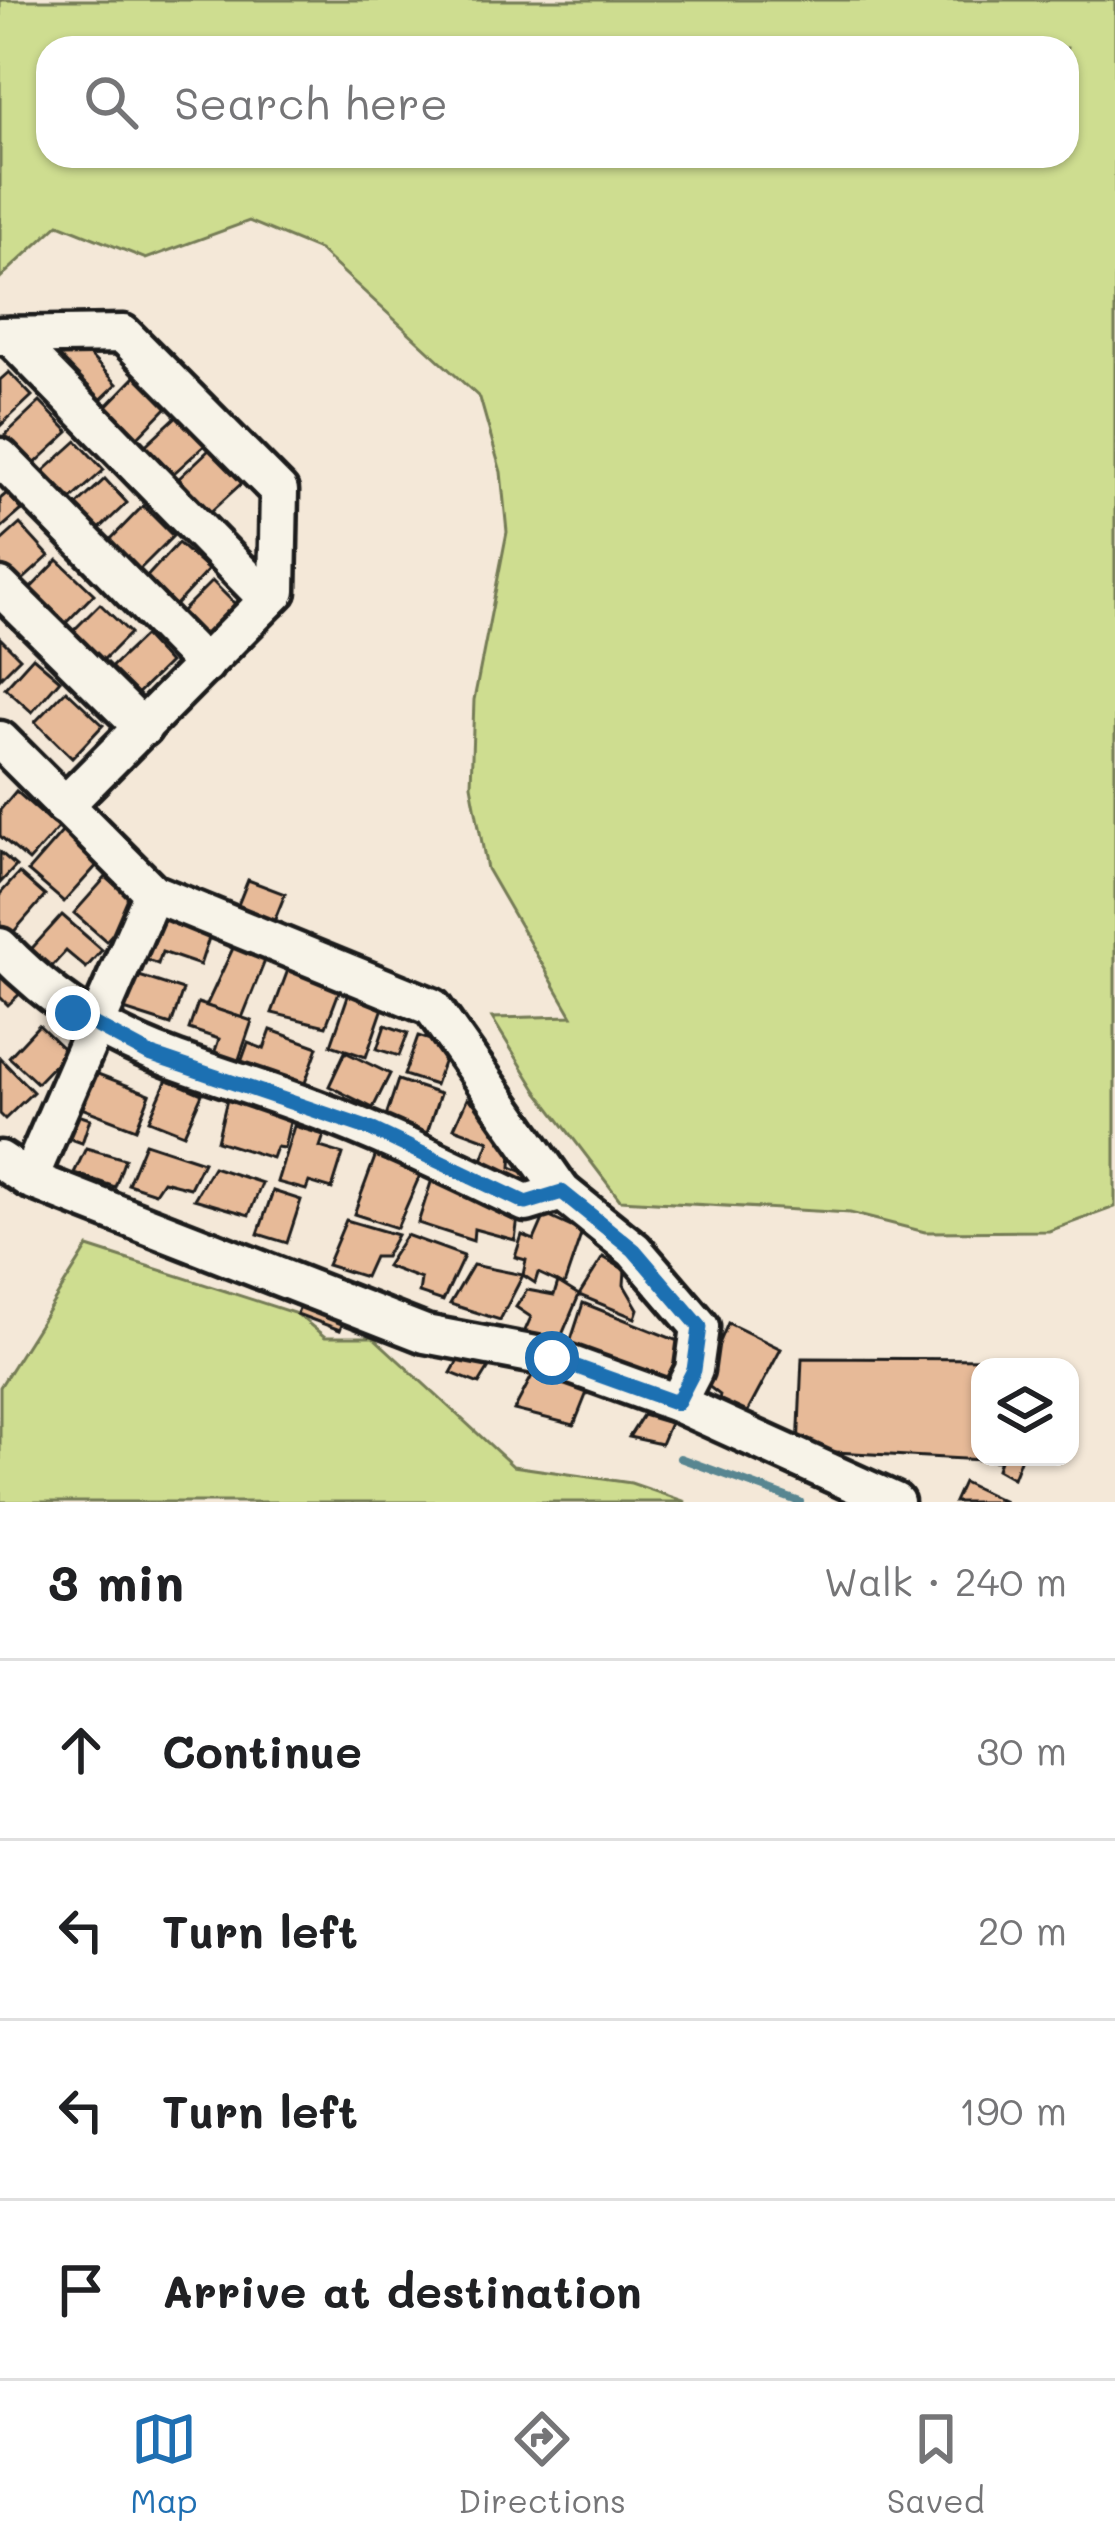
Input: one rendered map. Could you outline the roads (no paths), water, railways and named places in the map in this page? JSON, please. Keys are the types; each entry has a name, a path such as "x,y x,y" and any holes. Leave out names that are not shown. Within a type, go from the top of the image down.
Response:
{"street":[{"path":"5,336 122,334 279,491 277,591 64,806"},
{"path":"5,336 268,600"},
{"path":"0,458 205,665"},
{"path":"0,587 143,728"},
{"path":"0,740 153,892 432,1007 562,1192 634,1250 700,1327 694,1370 677,1403"},
{"path":"153,892 97,1028 14,1169 425,1334 552,1358 677,1403 895,1502"},
{"path":"0,947 44,993 97,1028 149,1054 373,1130 526,1203 562,1192"}],"waterway":[{"path":"680,1458 800,1502"}]}
